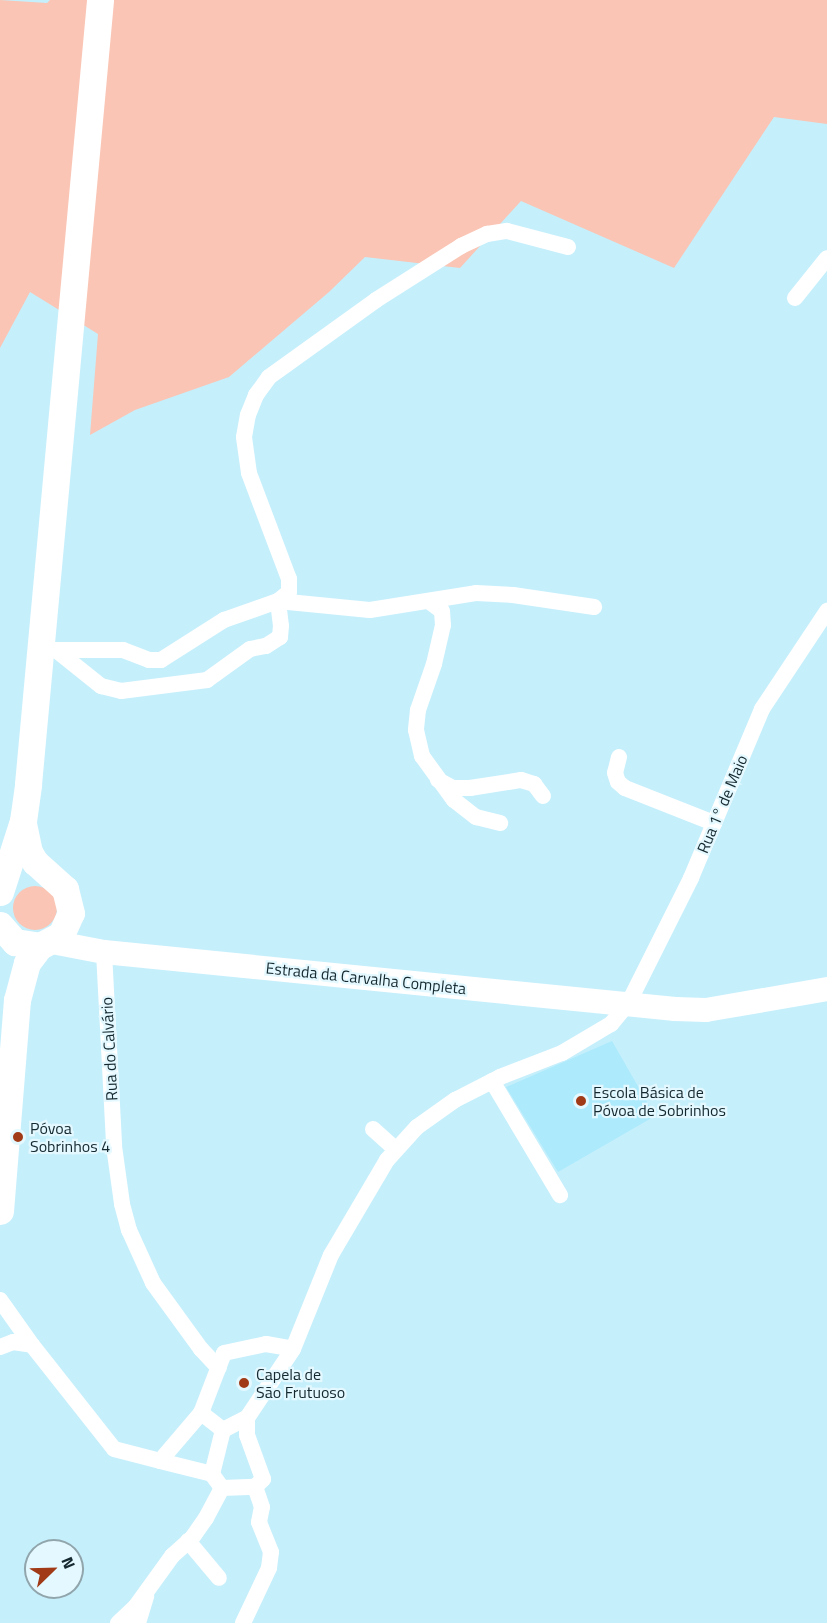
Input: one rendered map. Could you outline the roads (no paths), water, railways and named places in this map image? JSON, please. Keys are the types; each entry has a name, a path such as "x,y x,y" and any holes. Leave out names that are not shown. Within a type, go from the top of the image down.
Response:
{"main road":[{"path":"2,889 23,821 49,650 100,0"},
{"path":"0,1211 16,1000 27,963 68,924 71,913 66,889 47,874 30,852 23,821"},
{"path":"2,889 23,872 47,874"},
{"path":"0,925 15,942 46,944"}],"street":[{"path":"49,650 123,650 149,660 161,660 224,620 278,601 289,592 289,579 249,473 244,436 248,415 256,395 269,377 376,300 461,246 487,234 507,231 568,247"},
{"path":"795,298 827,258"},
{"path":"278,601 370,610 476,593 513,595 594,607"},
{"path":"49,650 101,686 121,691 207,680 250,649 266,646 280,638 278,601"},
{"path":"430,602 441,612 443,625 434,664 418,710 416,730 423,756 437,780 454,800 476,816 500,823"},
{"name":"Rua 1° de Maio","path":"614,1010 691,878 762,709 827,611"},
{"path":"619,757 615,773 618,782 625,788 714,823"},
{"path":"437,780 453,788 470,788 521,780 534,784 543,796"},
{"name":"Estrada da Carvalha Completa","path":"71,913 72,927 78,937 104,952"},
{"name":"Estrada da Carvalha Completa","path":"46,944 614,1010 660,1007 706,1010 827,989"},
{"name":"Rua do Calvário","path":"104,952 114,1146 122,1204 129,1230 153,1283 201,1349 219,1368"},
{"path":"212,1474 223,1430 247,1418 293,1349 331,1255 387,1160 417,1127 455,1100 492,1081 562,1053 614,1010"},
{"path":"492,1081 560,1195"},
{"path":"373,1129 396,1150"},
{"path":"0,1300 32,1345 114,1449 212,1474 222,1488"},
{"path":"0,1347 14,1342 32,1345"},
{"path":"160,1461 201,1413 224,1353 266,1344 293,1349"},
{"path":"201,1413 223,1430"},
{"path":"222,1488 255,1486 263,1479 247,1435 247,1418"},
{"path":"243,1623 269,1568 271,1552 259,1522 262,1507 255,1486"},
{"path":"118,1623 147,1593 172,1556 189,1541 206,1518 222,1488"},
{"path":"189,1541 219,1578"},
{"path":"138,1623 147,1593"}],"place":[{"name":"Escola Básica de Póvoa de Sobrinhos","path":"581,1101"},
{"name":"Póvoa Sobrinhos 4","path":"18,1137"},
{"name":"Capela de São Frutuoso","path":"244,1383"}]}
